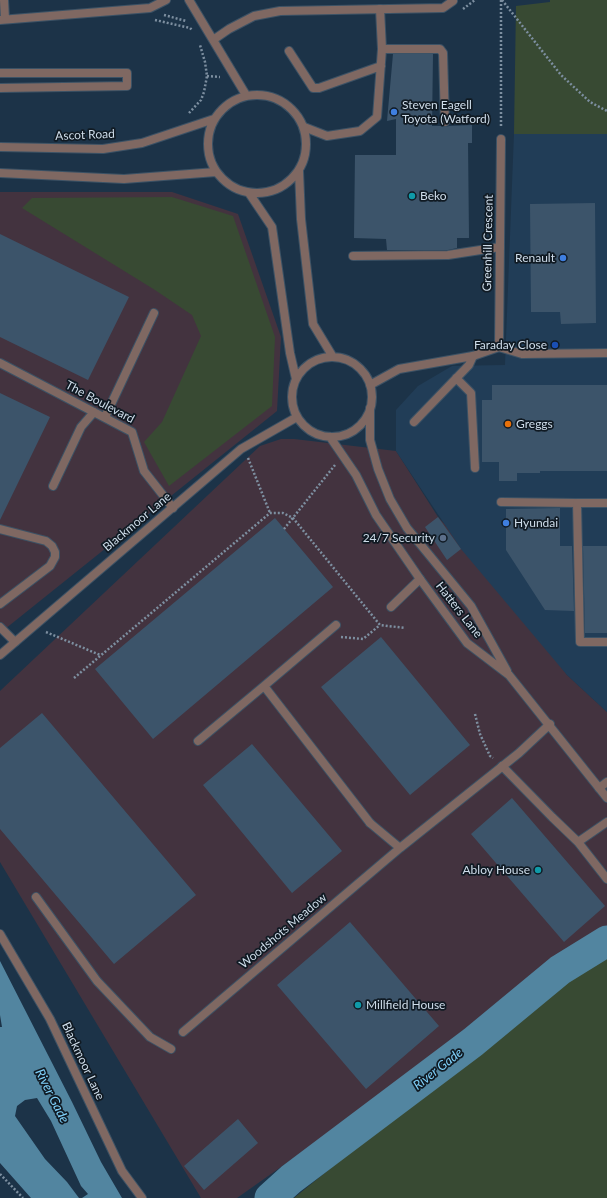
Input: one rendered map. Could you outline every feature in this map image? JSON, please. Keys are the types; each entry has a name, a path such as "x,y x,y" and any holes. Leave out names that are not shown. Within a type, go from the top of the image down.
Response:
{"street":[{"path":"4,0 3,20 150,8 166,0"},
{"path":"189,0 246,95"},
{"path":"213,40 229,29 254,16 280,11 443,8 453,0"},
{"path":"304,127 327,136 360,131 377,117 382,49 380,9"},
{"path":"382,49 440,49 443,53 445,122"},
{"path":"289,52 313,88 319,88 381,66"},
{"path":"0,73 127,73 127,86 0,88"},
{"path":"258,94 270,96 286,103 295,112 304,127 307,143 304,161 299,171 288,184 279,189 263,194 249,193 232,187 216,172 209,156 208,147 210,130 214,120 225,106 246,95 258,94"},
{"name":"Ascot Road","path":"0,148 103,150 142,143 214,120"},
{"name":"Greenhill Crescent","path":"500,347 501,139"},
{"path":"299,171 301,218 313,324 332,357"},
{"path":"0,173 124,179 216,172"},
{"path":"249,193 272,227 290,353 296,379"},
{"path":"353,256 448,255 500,247"},
{"path":"105,417 154,313"},
{"path":"370,385 399,369 473,356 500,347 522,354 607,353"},
{"path":"414,422 469,365 473,356"},
{"path":"370,408 366,418 358,427 349,433 338,437 326,437 314,433 304,426 297,417 292,406 291,396 296,379 302,369 311,362 321,358 332,357 345,359 356,365 365,374 370,385 372,396 370,408 370,440 378,469 390,499 411,532 471,606 509,675"},
{"name":"The Boulevard","path":"0,363 132,432 144,471 173,508"},
{"path":"456,378 471,393 475,468"},
{"path":"53,486 81,427 94,412"},
{"name":"Blackmoor Lane","path":"0,655 242,449 297,417"},
{"name":"Hatters Lane","path":"330,437 356,475 376,515 420,579 467,643 509,675 550,724 607,798"},
{"path":"501,502 577,504 607,503"},
{"path":"577,504 580,642 607,642"},
{"path":"0,529 46,541 52,546 55,552 55,557 50,566 0,604"},
{"path":"391,607 420,579"},
{"path":"198,741 336,625"},
{"path":"0,627 15,642"},
{"path":"264,686 370,823 400,848"},
{"name":"Woodshots Meadow","path":"183,1032 400,848 519,753 550,724"},
{"path":"502,766 578,842 607,879"},
{"path":"599,788 607,782"},
{"path":"578,842 607,822"},
{"path":"36,897 97,981 150,1038 171,1049"},
{"name":"Blackmoor Lane","path":"0,934 50,1019 122,1171 142,1198"}],"path":[{"path":"461,11 475,0"},
{"path":"501,0 561,75 590,102 607,111"},
{"path":"501,0 501,139"},
{"path":"152,19 190,28 194,33"},
{"path":"180,131 180,119 187,115 195,107 201,100 204,92 207,76 205,62 198,38"},
{"path":"242,449 250,460 270,513"},
{"path":"284,529 343,455"},
{"path":"74,678 270,513 283,513 293,518 380,625 405,628"},
{"path":"37,623 45,632 101,655"},
{"path":"324,636 363,638 380,625"},
{"path":"475,714 480,734 490,756 502,766"},
{"path":"0,1174 23,1198"}],"shaded area":[{"path":"514,134 607,134 607,712 567,675 461,549 396,451 396,410 418,386 452,366 505,365"},
{"path":"0,192 172,192 238,214 281,337 277,411 0,633"},
{"path":"281,439 294,439 396,451 438,517 499,583 567,675 607,712 607,937 237,1198 201,1198 0,862 0,691 260,446"}],"green space":[{"path":"550,0 607,0 607,134 514,134 516,6 550,2"},
{"path":"172,197 233,216 275,337 272,406 169,486 144,442 162,422 201,336 192,315 155,290 22,208 32,198"},
{"path":"607,943 607,1198 294,1198"}],"water":[{"path":"0,961 101,1162 122,1198 82,1198 88,1194 81,1186 51,1121 37,1098 25,1100 17,1106 15,1116 45,1159 67,1182 79,1198 31,1198 0,1163 0,1027 2,1027 0,1015"}],"building":[{"name":"Beko","path":"393,54 433,54 432,126 446,127 472,125 472,143 468,143 469,238 457,238 457,248 448,250 387,250 386,239 354,238 355,155 396,155 396,119 387,121"},
{"name":"Renault","path":"595,203 596,323 561,324 560,312 531,312 530,204"},
{"path":"0,234 129,297 88,380 0,337"},
{"path":"492,385 607,385 607,471 540,471 540,473 517,473 517,481 499,481 499,462 482,462 482,400 492,400"},
{"path":"0,393 50,417 0,520"},
{"path":"560,508 560,546 572,546 574,611 545,610 506,550 506,509"},
{"name":"24/7 Security","path":"438,517 461,549 447,560 425,527"},
{"path":"275,518 333,587 153,739 95,669"},
{"path":"583,546 607,546 607,633 585,633"},
{"path":"381,637 470,745 410,795 321,687"},
{"path":"42,713 196,895 114,964 0,829 0,748"},
{"path":"252,744 342,851 292,893 203,785"},
{"name":"Abloy House","path":"512,798 605,906 564,942 471,834"},
{"name":"Millfield House","path":"350,922 439,1026 366,1089 277,985"},
{"path":"238,1119 258,1143 204,1190 184,1166"}],"waterway":[{"name":"River Gade","path":"270,1198 291,1179 473,1042 560,970 607,941"}],"place":[{"name":"Steven Eagell Toyota (Watford)","path":"394,112"},
{"name":"Beko","path":"412,196"},
{"name":"Renault","path":"563,258"},
{"name":"Faraday Close","path":"555,345"},
{"name":"Greggs","path":"508,424"},
{"name":"Hyundai","path":"506,523"},
{"name":"24/7 Security","path":"443,538"},
{"name":"Abloy House","path":"538,870"},
{"name":"Millfield House","path":"358,1005"}]}
